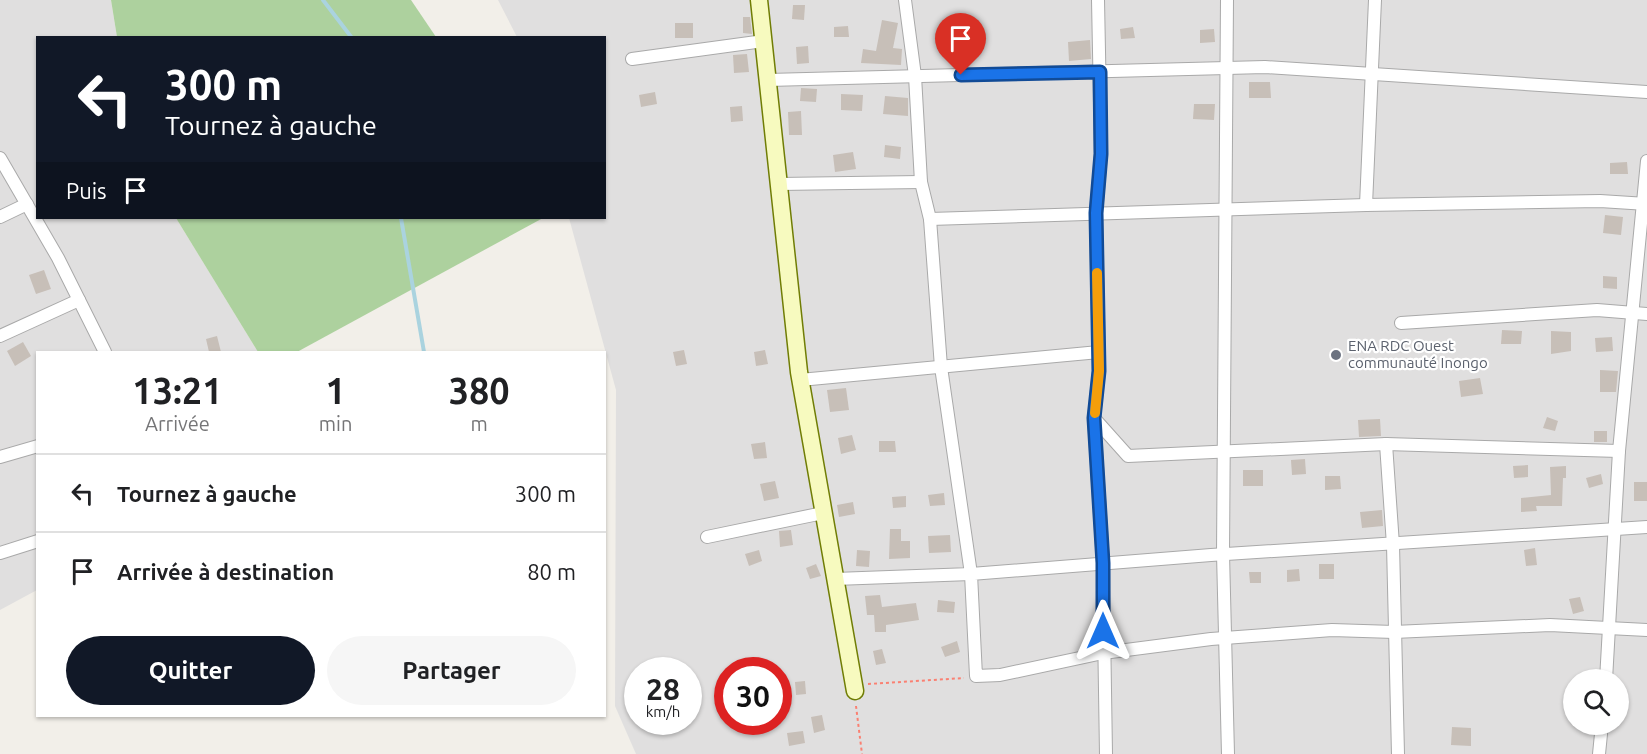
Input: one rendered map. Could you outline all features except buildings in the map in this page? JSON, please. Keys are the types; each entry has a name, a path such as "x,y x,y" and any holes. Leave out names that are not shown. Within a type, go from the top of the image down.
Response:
{"street":[{"path":"759,0 800,380 854,687"},
{"path":"905,0 915,76 921,182 930,219 941,367 971,574 976,676 1000,675 1103,653 1224,639 1332,630 1394,632 1550,625 1647,630"},
{"path":"1098,0 1101,154 1096,213 1099,352 1094,418 1103,563 1106,754"},
{"path":"1227,0 1223,554 1228,754"},
{"path":"1366,205 1375,0"},
{"path":"632,59 764,41"},
{"path":"768,80 1265,68 1647,92"},
{"path":"0,158 79,300 104,351"},
{"path":"1606,669 1619,451 1631,313 1645,204 1647,161"},
{"path":"779,184 921,182"},
{"path":"930,219 1366,205 1600,201 1645,204"},
{"path":"0,217 27,204"},
{"path":"0,336 79,300"},
{"path":"1401,323 1597,310 1647,314"},
{"path":"800,380 1099,352"},
{"path":"1094,418 1128,456 1386,444 1619,451"},
{"path":"1386,444 1394,545 1398,754"},
{"path":"0,457 36,447"},
{"path":"707,537 823,513"},
{"path":"835,579 971,574 1223,554 1394,545 1647,527"},
{"path":"0,553 36,542"},
{"path":"1599,754 1601,735"}],"path":[{"path":"862,754 854,687 976,676"}],"shaded area":[{"path":"0,0 111,0 117,36 36,36 36,219 177,219 257,351 36,351 36,591 0,610"},
{"path":"498,0 1647,0 1647,754 636,754 628,735 702,735 702,657 624,657 624,727 615,706 616,390 569,219 606,219 606,36 516,36"}],"green space":[{"path":"111,0 411,0 435,36 117,36"},
{"path":"177,219 541,219 299,351 257,351"}],"waterway":[{"path":"323,0 350,36"},
{"path":"401,219 424,351"}],"slow traffic":[{"path":"1095,413 1099,371 1097,273"}],"place":[{"name":"ENA RDC Ouest communauté Inongo","path":"1336,355"}],"route":[{"path":"961,75 1100,72 1101,154 1096,213 1099,371 1094,418 1103,563 1103,631"}]}
